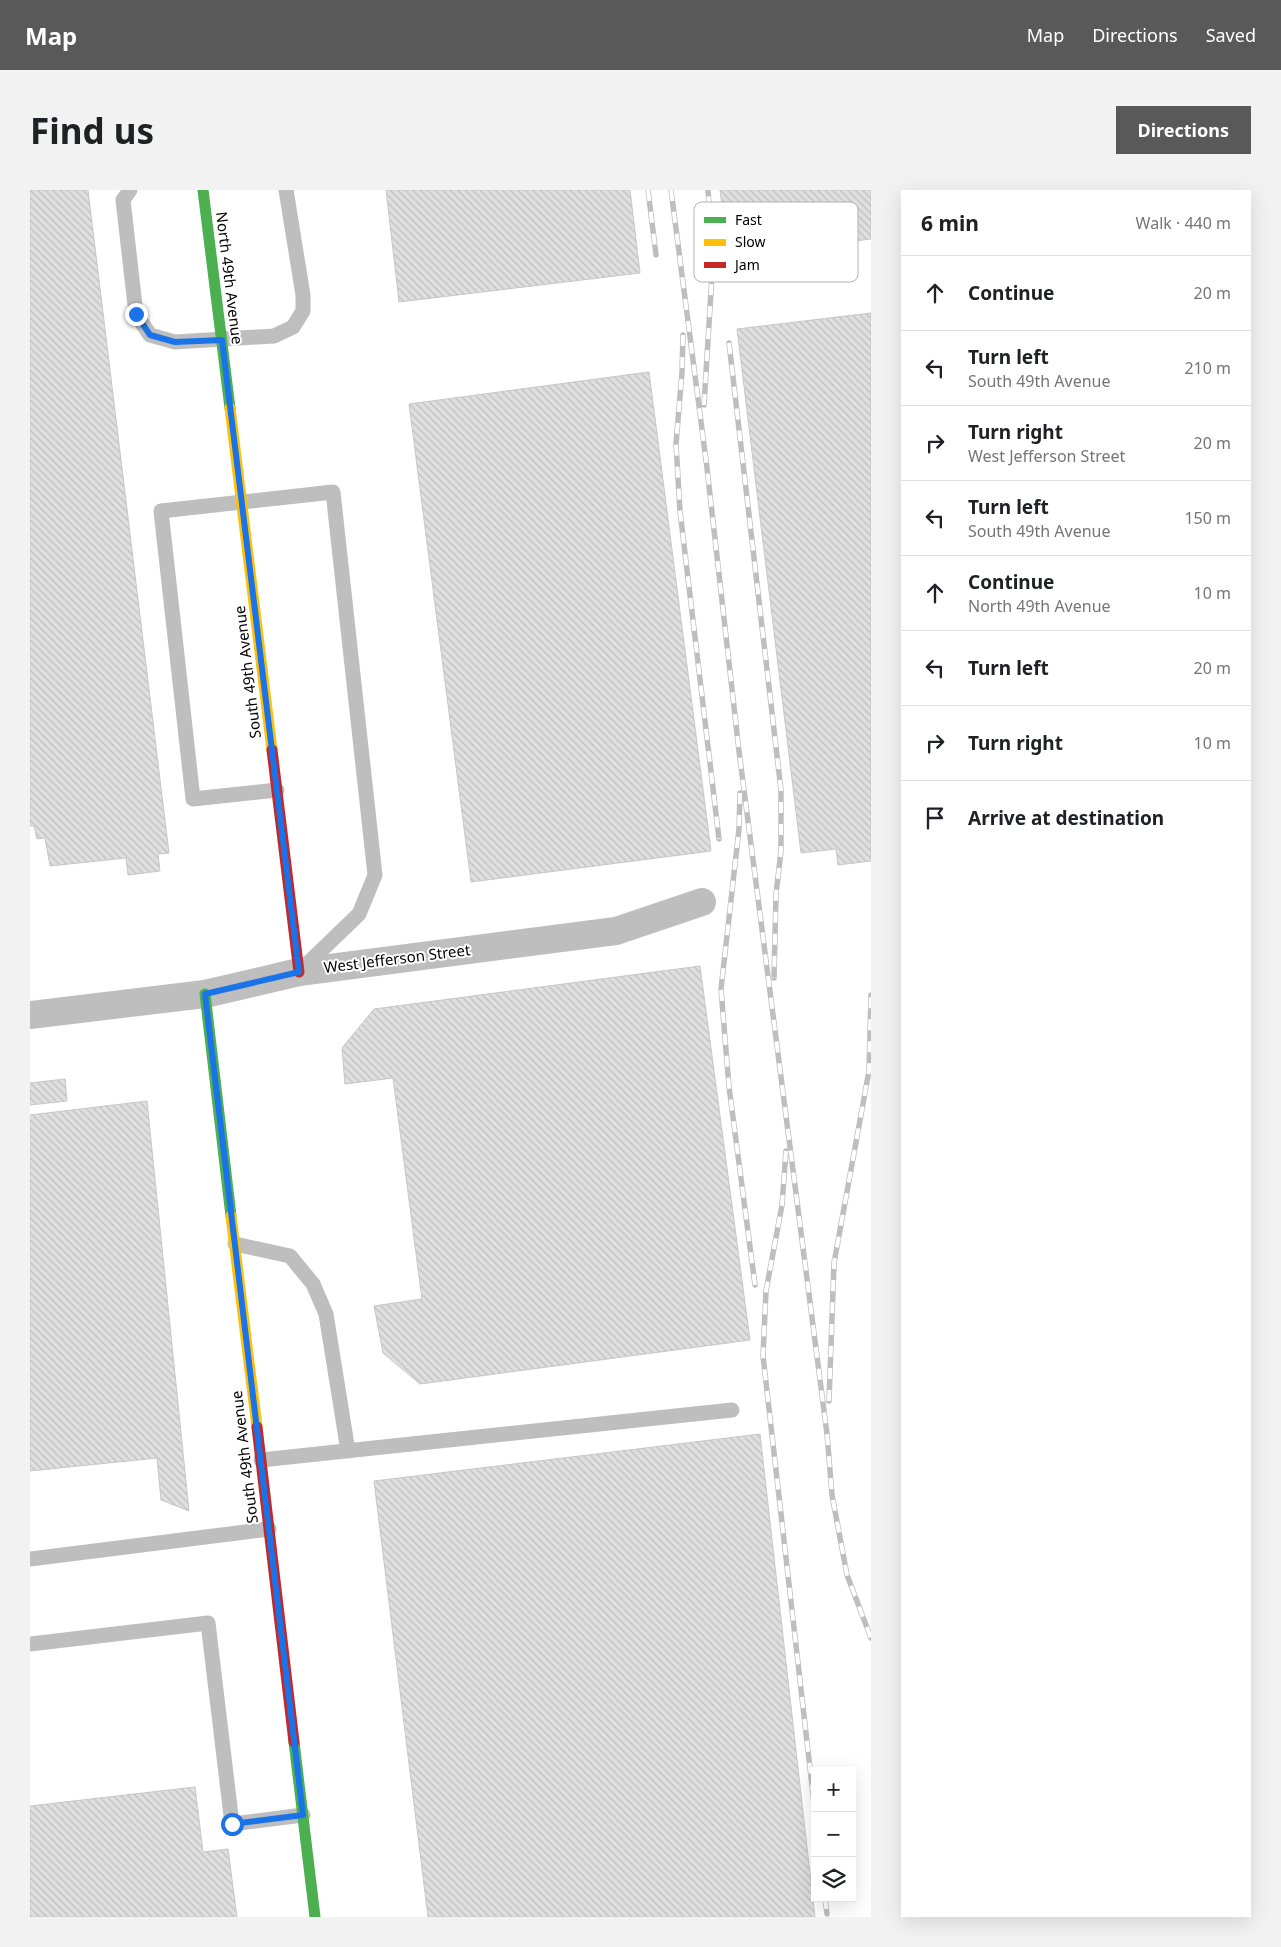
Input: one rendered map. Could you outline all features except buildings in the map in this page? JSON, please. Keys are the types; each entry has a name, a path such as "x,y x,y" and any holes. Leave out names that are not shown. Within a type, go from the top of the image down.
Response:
{"street":[{"name":"North 49th Avenue","path":"203,190 226,369"},
{"name":"South 49th Avenue","path":"226,369 299,972"},
{"name":"West Jefferson Street","path":"30,1015 205,994 299,972 616,931 702,902"},
{"name":"South 49th Avenue","path":"205,994 315,1917"}],"lane":[{"path":"130,190 124,200 136,314 150,335 175,342 274,336 293,327 303,311 303,295 286,190"},
{"path":"277,790 193,799 161,511 333,492 376,875 359,914 299,972"},
{"path":"235,1244 290,1256 313,1284 326,1314 348,1451"},
{"path":"261,1460 732,1410"},
{"path":"30,1558 269,1530"},
{"path":"30,1644 208,1624 232,1824 303,1815"}],"railway":[{"path":"648,190 656,255"},
{"path":"671,190 707,468 739,751 827,1434 832,1495 847,1575 871,1638"},
{"path":"708,190 709,202"},
{"path":"704,405 712,282"},
{"path":"683,335 676,444 680,511 719,839"},
{"path":"729,343 781,790 781,851 776,894 774,978"},
{"path":"740,793 739,829 721,989 729,1087 755,1285"},
{"path":"829,1401 834,1263 869,1071 871,995"},
{"path":"786,1151 782,1205 766,1291 763,1356 811,1777"},
{"path":"826,1902 827,1914"}],"traffic: fast":[{"path":"203,190 230,408"},
{"path":"205,994 231,1216"},
{"path":"294,1742 315,1917"}],"traffic: slow":[{"path":"230,408 272,750"},
{"path":"231,1216 257,1427"}],"traffic: jam":[{"path":"272,750 299,972"},
{"path":"257,1427 294,1742"}],"route":[{"path":"136,314 150,335 175,342 222,340 299,972 205,994 303,1815 232,1824"}]}
